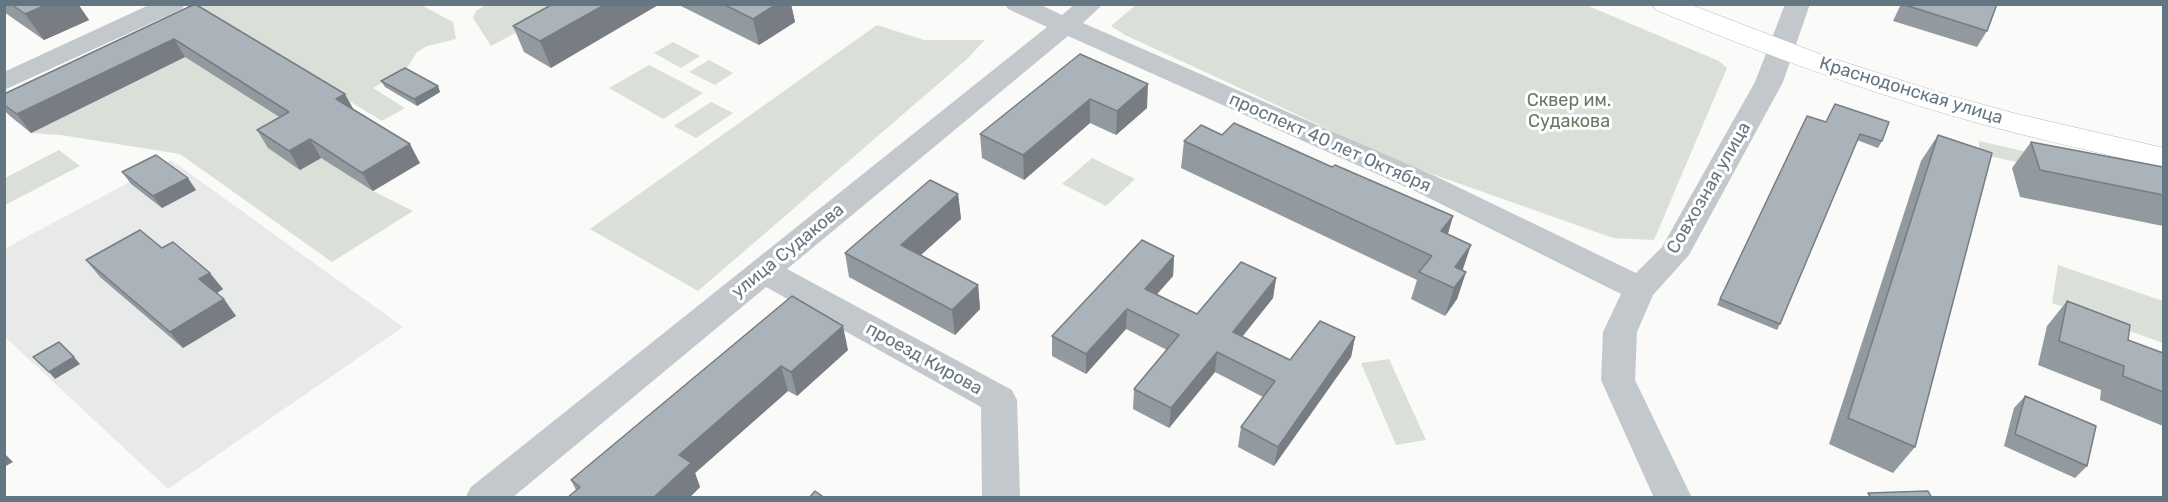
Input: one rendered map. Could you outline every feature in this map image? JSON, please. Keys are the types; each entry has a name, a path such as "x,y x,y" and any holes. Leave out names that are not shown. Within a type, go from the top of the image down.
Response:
{"main road":[{"name":"Краснодонская улица","path":"1665,4 1780,49 1900,90 1969,111 2163,158"}],"street":[{"path":"4,82 173,4"},
{"name":"проспект 40 лет Октября","path":"1017,4 1424,183 1640,290"},
{"name":"улица Судакова","path":"484,498 1091,4"},
{"name":"Совхозная улица","path":"1673,498 1618,380 1620,332 1640,290 1673,255 1769,82 1789,23 1798,4"},
{"name":"проезд Кирова","path":"764,271 999,400 1001,498"}],"shaded area":[{"path":"171,160 403,327 168,489 5,337 4,249"}],"green space":[{"name":"Сквер им. Судакова","path":"1137,4 1586,5 1719,61 1727,68 1654,240 1613,238 1404,164 1125,35 1111,26"},
{"path":"202,5 421,5 453,22 456,39 427,46 417,52 407,68 373,88 405,108 382,121 208,15 4,111 4,95"},
{"path":"486,5 567,5 491,46 473,18 476,11"},
{"path":"877,25 924,40 985,40 966,60 698,291 590,229"},
{"path":"673,42 700,56 681,68 654,53"},
{"path":"185,57 300,131 321,158 373,191 413,211 332,262 180,154 61,135 31,133"},
{"path":"709,60 733,73 715,85 689,72"},
{"path":"649,65 703,93 663,119 609,88"},
{"path":"711,102 733,113 696,138 674,126"},
{"path":"1979,141 2163,183 2163,193 1979,154"},
{"path":"59,150 80,166 5,205 5,178"},
{"path":"1092,158 1135,179 1106,206 1062,184"},
{"path":"2058,265 2163,301 2163,343 2052,303"},
{"path":"1389,359 1426,440 1396,445 1361,363"}],"building":[{"path":"11,4 48,4 25,14"},
{"path":"195,4 345,94 336,99 410,144 362,173 310,139 289,151 257,130 289,112 174,39 17,114 4,105 4,94"},
{"path":"553,4 606,4 540,41 513,26"},
{"path":"723,4 777,4 753,19"},
{"path":"1902,4 1997,4 1987,31"},
{"path":"1080,54 1148,84 1117,111 1090,99 1023,155 980,134"},
{"path":"405,68 438,86 414,99 381,81"},
{"path":"1835,104 1889,122 1882,141 1860,134 1780,324 1720,299 1807,116 1826,122"},
{"path":"1234,123 1332,167 1335,165 1453,216 1441,231 1471,245 1455,267 1466,272 1454,288 1419,272 1432,256 1184,141 1201,125 1222,135"},
{"path":"1938,135 1992,153 1915,447 1848,418"},
{"path":"2031,142 2163,167 2163,195 2040,170"},
{"path":"156,155 188,178 153,196 122,172"},
{"path":"930,180 958,194 901,245 978,285 952,310 845,253"},
{"path":"140,230 162,248 173,242 210,273 199,279 224,299 170,332 86,260"},
{"path":"1142,240 1174,256 1145,289 1197,314 1241,262 1276,278 1233,332 1290,360 1320,321 1355,337 1278,447 1241,427 1275,381 1217,352 1171,408 1134,389 1179,335 1127,309 1086,354 1052,336"},
{"path":"792,296 843,326 791,372 781,366 679,455 691,463 653,498 567,498 580,487 571,480"},
{"path":"2067,301 2130,325 2128,340 2163,353 2163,392 2123,376 2124,366 2059,341"},
{"path":"59,342 74,357 49,372 33,357"},
{"path":"2025,396 2096,426 2087,466 2015,434"},
{"path":"815,491 825,498 809,498"},
{"path":"1928,491 1932,498 1871,498 1868,493"}]}
